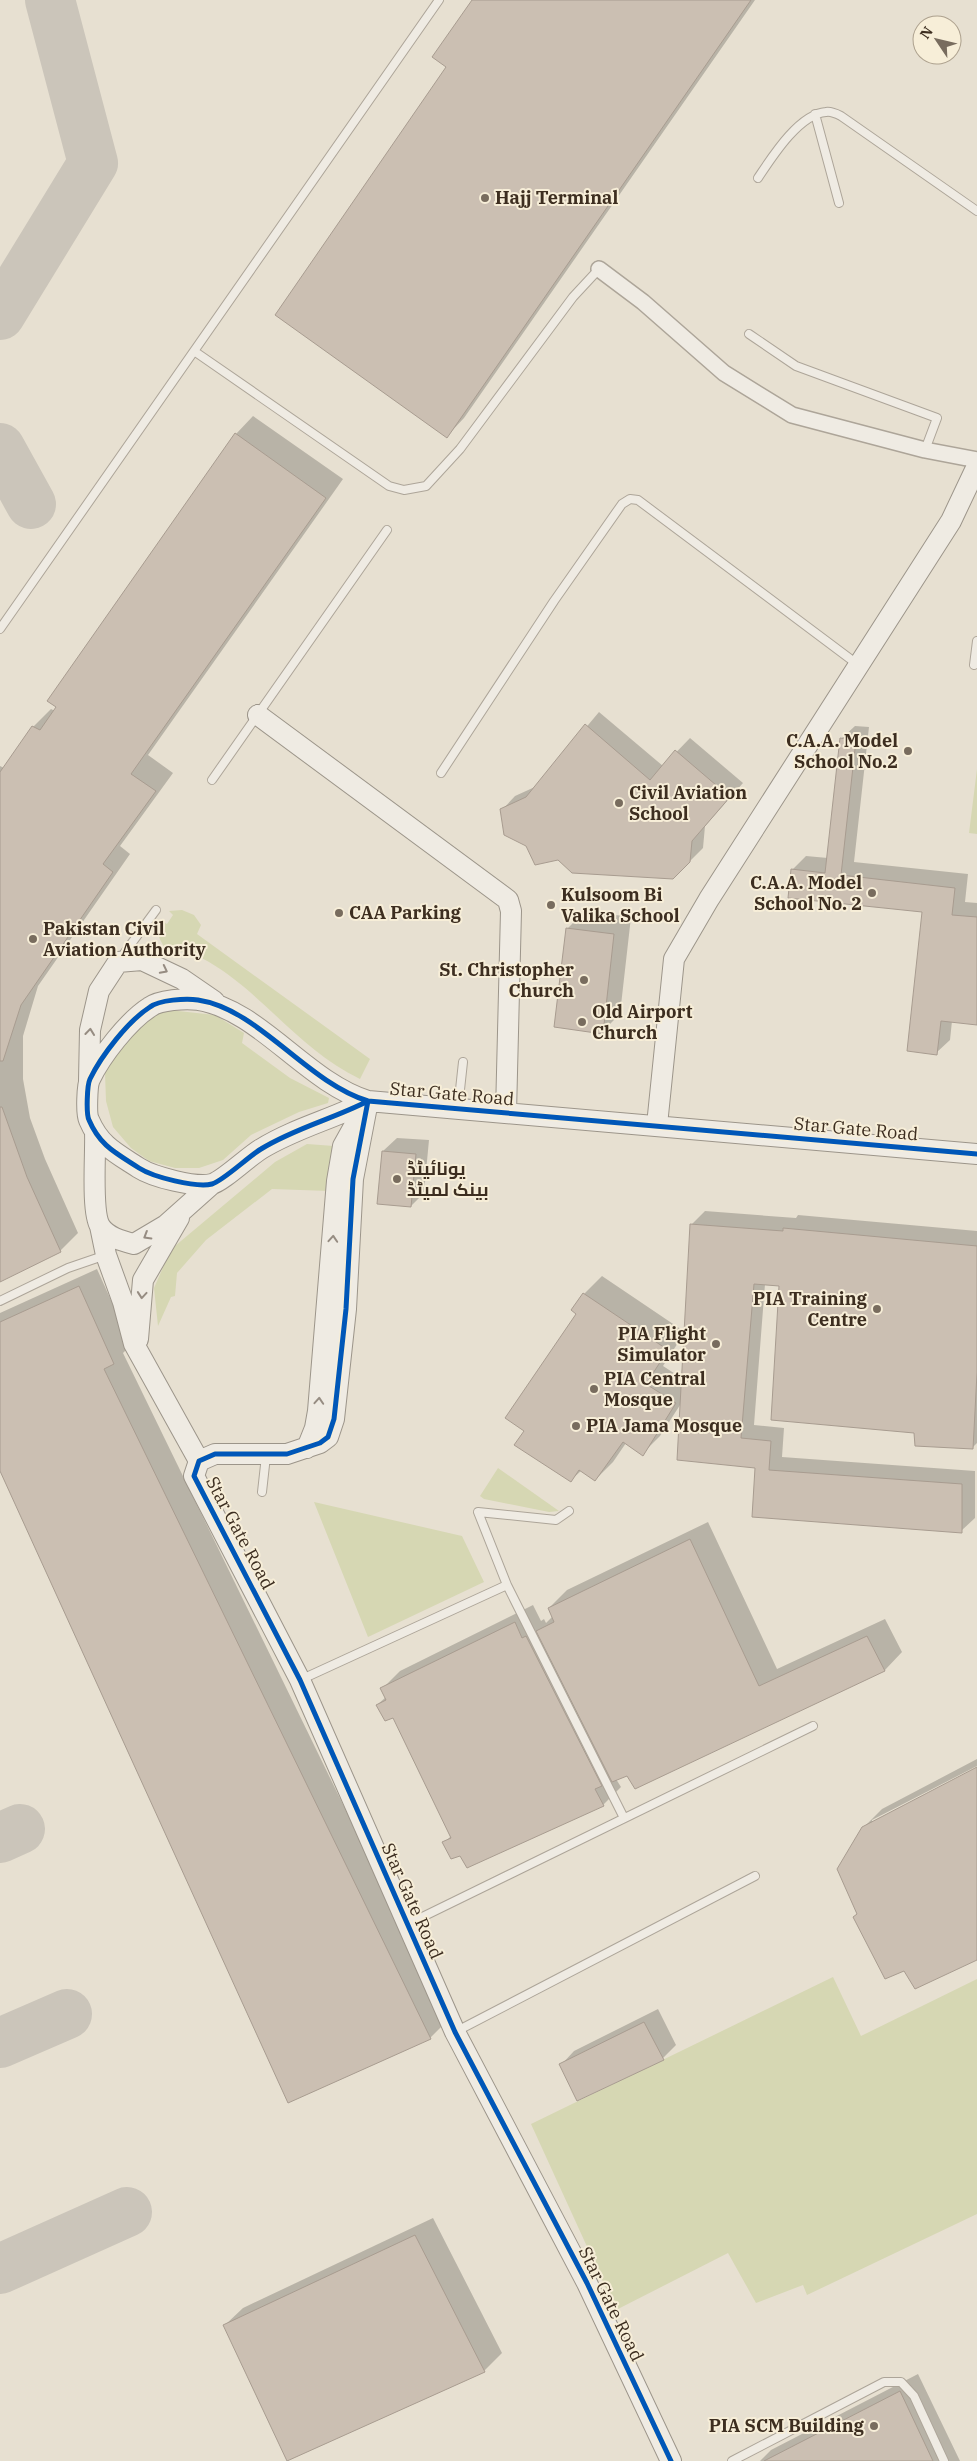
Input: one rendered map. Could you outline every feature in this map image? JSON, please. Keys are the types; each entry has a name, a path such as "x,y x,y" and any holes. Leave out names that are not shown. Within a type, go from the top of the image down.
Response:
{"street":[{"path":"599,268 643,302 724,373 792,415 925,450 977,460"},
{"path":"657,1125 674,959 709,898 860,666 951,521 977,466"},
{"path":"258,715 508,900 511,911 506,1112"},
{"path":"212,1184 185,1183 150,1175 102,1145 88,1118 90,1030 99,991 118,962 142,960 182,979 218,1004 252,1024 308,1069 358,1098 368,1101"},
{"path":"89,1081 113,1042 150,1006 179,999 196,999 218,1004"},
{"path":"100,1226 116,1239 134,1244 166,1225 212,1184 262,1149 302,1127 343,1114 368,1101"},
{"name":"Star Gate Road","path":"671,2461 587,2284 455,2032 300,1680 194,1476 199,1461 215,1454 266,1456 287,1454 307,1448 315,1428 318,1411 337,1180 343,1146 368,1101 977,1154"},
{"path":"95,1132 96,1212 106,1255 137,1348 199,1461"},
{"path":"137,1348 143,1280 187,1206"}],"lane":[{"path":"0,629 439,0"},
{"path":"758,178 774,153 804,121 815,114 828,111 841,116 977,210"},
{"path":"815,114 838,203"},
{"path":"194,351 389,486 404,490 426,486 460,449 573,297 599,268"},
{"path":"749,334 796,366 937,418 925,450"},
{"path":"441,773 554,601 622,504 630,499 638,500 860,666"},
{"path":"212,780 387,530"},
{"path":"974,665 977,641"},
{"path":"118,962 156,910"},
{"path":"458,1108 463,1062"},
{"path":"0,1301 68,1268 106,1255"},
{"path":"262,1492 266,1456"},
{"path":"569,1511 556,1520 478,1512 507,1585 624,1818"},
{"path":"300,1680 507,1585"},
{"path":"408,1924 813,1726"},
{"path":"455,2032 755,1876"},
{"path":"732,2461 884,2382 901,2382 914,2396 944,2461"}],"green space":[{"path":"977,769 977,834 969,833"},
{"path":"182,910 194,915 201,925 197,934 370,1059 360,1079 318,1053 229,975 199,957 165,948 158,934 160,920 167,924 173,915 169,911"},
{"path":"169,1010 215,1015 244,1033 242,1043 290,1078 329,1098 328,1103 299,1112 251,1135 223,1160 199,1168 175,1168 149,1161 131,1148 113,1127 106,1101 105,1073 115,1050 151,1016"},
{"path":"307,1144 334,1146 329,1191 272,1189 206,1240 177,1273 175,1296 171,1297 158,1326 154,1288 168,1256 175,1246 275,1162"},
{"path":"498,1468 559,1511 549,1512 484,1499 480,1496"},
{"path":"314,1502 462,1536 484,1582 368,1637"},
{"path":"833,1977 861,2036 977,1979 977,2214 807,2295 803,2285 756,2303 728,2253 616,2310 531,2124"}],"building":[{"name":"Hajj Terminal","path":"472,0 751,0 447,438 275,315 446,67 432,57"},
{"path":"235,433 326,498 131,774 156,791 103,864 113,872 21,1005 3,1061 0,1061 0,772 32,726 40,730 56,707 47,701"},
{"name":"Civil Aviation School","path":"585,724 650,780 675,750 730,797 692,841 690,862 673,879 572,873 558,860 535,865 526,846 504,835 500,809 526,797"},
{"name":"C.A.A. Model School No. 2","path":"840,738 856,740 841,875 955,888 952,915 977,917 977,1025 941,1021 937,1055 907,1051 922,912 788,898 791,869 825,873"},
{"name":"St. Christopher Church","path":"566,928 614,934 603,1034 554,1027"},
{"path":"0,1107 2,1107 27,1177 61,1252 0,1282"},
{"name":"یونائیٹڈ بینک لمیٹڈ","path":"382,1151 416,1154 411,1207 377,1204"},
{"path":"690,1224 783,1231 783,1228 977,1246 977,1373 973,1449 915,1446 914,1433 771,1420 779,1286 754,1284 741,1438 771,1441 769,1470 962,1484 962,1533 752,1517 755,1468 677,1460"},
{"path":"79,1286 114,1364 104,1369 431,2039 288,2103 0,1471 0,1322"},
{"name":"PIA Central Mosque","path":"583,1293 668,1350 646,1384 676,1403 643,1456 623,1442 595,1481 579,1470 571,1482 514,1445 524,1431 505,1418 576,1314 571,1310"},
{"path":"690,1539 759,1686 867,1636 885,1671 635,1789 627,1776 612,1782 536,1631 554,1622 548,1608"},
{"path":"515,1622 522,1638 526,1636 602,1786 595,1789 604,1806 467,1868 460,1856 451,1859 442,1842 451,1838 393,1718 385,1721 376,1705 386,1700 380,1688"},
{"path":"977,1767 977,1960 915,1989 904,1971 885,1979 853,1917 857,1914 837,1869 862,1827"},
{"path":"644,2022 664,2060 577,2101 559,2064"},
{"path":"415,2235 485,2372 287,2461 223,2325"},
{"name":"PIA SCM Building","path":"900,2391 933,2461 764,2461"}],"taxiway":[{"path":"0,315 93,163 50,0"},
{"path":"0,448 31,504"},
{"path":"0,1838 20,1829"},
{"path":"0,2043 67,2014"},
{"path":"0,2269 127,2212"}],"cycle path":[{"path":"368,1101 274,1142 256,1152 217,1182 205,1185 175,1181 154,1175 123,1158 104,1143 93,1129 88,1117 87,1106 90,1079 108,1050 133,1021 154,1005 173,1000 193,999 220,1006 242,1017 324,1078 345,1092 368,1101 977,1154"},
{"path":"368,1101 353,1179 346,1309 334,1419 328,1437 320,1443 287,1454 215,1454 199,1461 194,1476 300,1680 455,2032 587,2283 671,2461"}],"place":[{"name":"Hajj Terminal","path":"485,198"},
{"name":"C.A.A. Model School No.2","path":"908,751"},
{"name":"Civil Aviation School","path":"619,803"},
{"name":"C.A.A. Model School No. 2","path":"872,893"},
{"name":"Kulsoom Bi Valika School","path":"551,905"},
{"name":"CAA Parking","path":"339,913"},
{"name":"Pakistan Civil Aviation Authority","path":"33,939"},
{"name":"St. Christopher Church","path":"584,980"},
{"name":"Old Airport Church","path":"582,1022"},
{"name":"یونائیٹڈ بینک لمیٹڈ","path":"397,1179"},
{"name":"PIA Training Centre","path":"877,1309"},
{"name":"PIA Flight Simulator","path":"716,1344"},
{"name":"PIA Central Mosque","path":"594,1389"},
{"name":"PIA Jama Mosque","path":"576,1426"},
{"name":"PIA SCM Building","path":"874,2426"}]}
